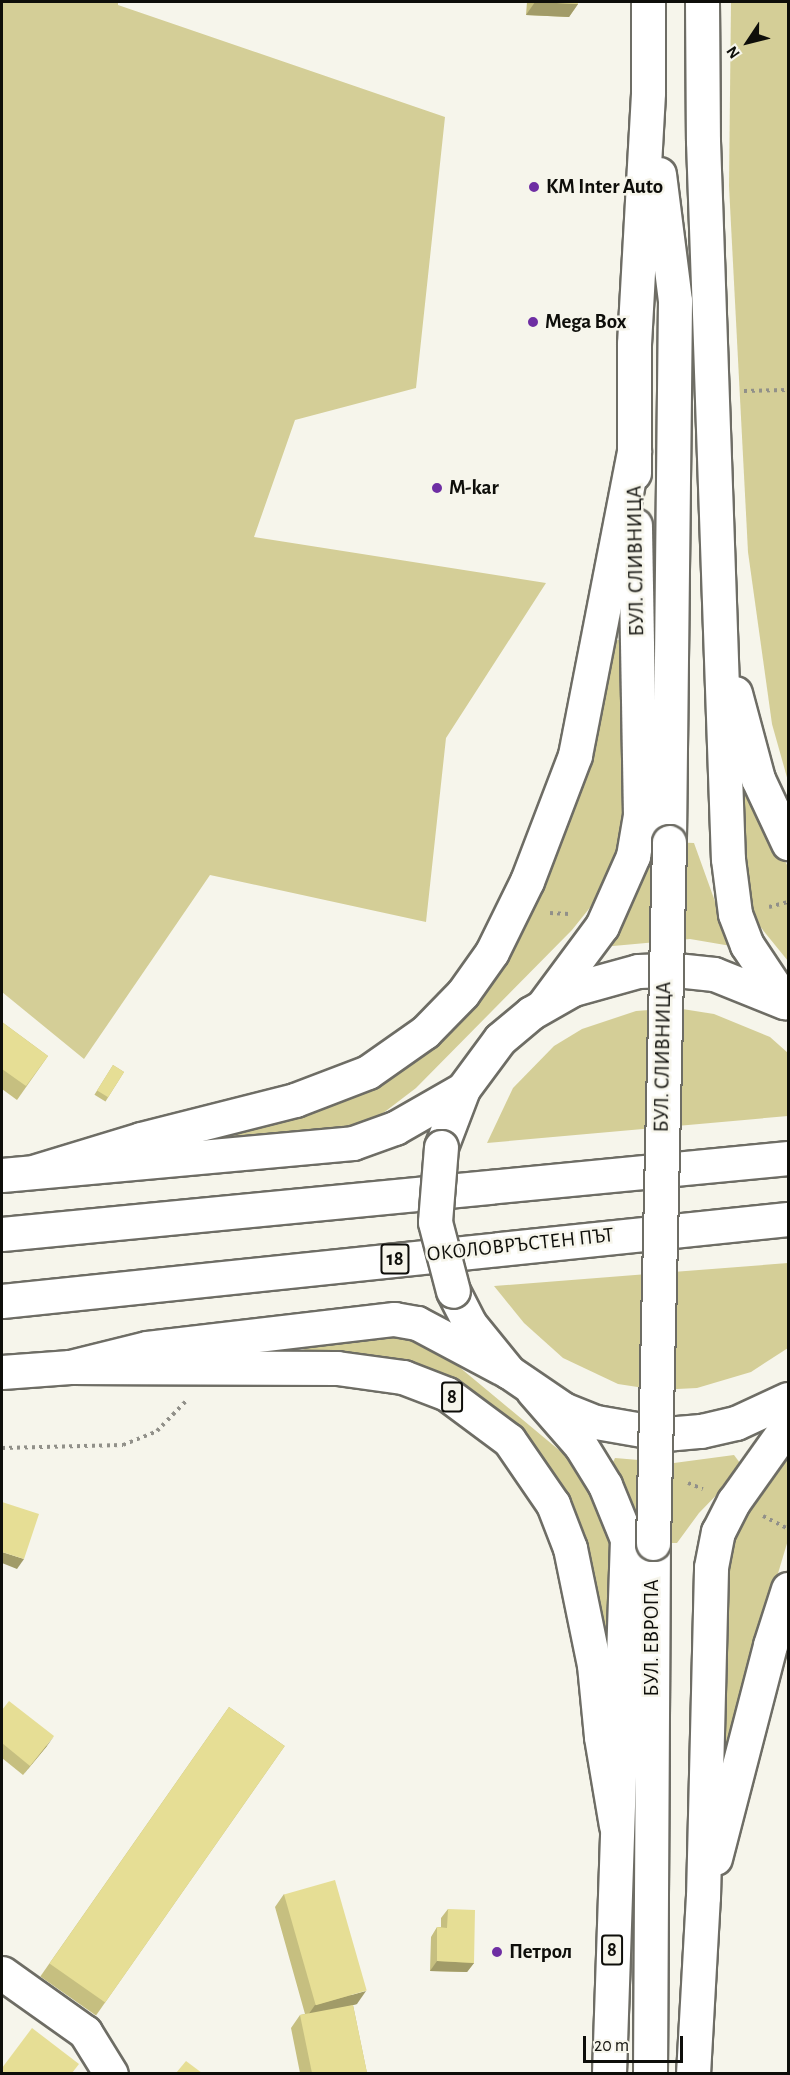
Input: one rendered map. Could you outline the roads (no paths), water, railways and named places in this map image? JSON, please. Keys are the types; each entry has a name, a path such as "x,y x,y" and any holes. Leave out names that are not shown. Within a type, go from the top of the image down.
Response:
{"main road":[{"name":"БУЛ. СЛИВНИЦА","path":"544,1004 602,926 620,891 633,856 640,815 634,344 648,92 648,2"},
{"name":"БУЛ. СЛИВНИЦА","path":"702,2 703,141 728,859 735,914 747,945 787,1004"},
{"name":"БУЛ. СЛИВНИЦА","path":"648,92 675,300 669,842 660,1202"},
{"name":"БУЛ. СЛИВНИЦА","path":"675,300 703,141"},
{"path":"36,1171 141,1139 295,1100 368,1072 425,1032 463,993 492,952 527,881 574,755 634,452"},
{"path":"721,642 758,779 789,843"},
{"path":"2,1175 353,1143 395,1128 463,1089 500,1040 544,1004 601,979 638,971 676,970 723,977 787,1004"},
{"name":"БУЛ. ЕВРОПА","path":"463,1089 441,1147 435,1222 453,1291 469,1323 581,1446 605,1485 627,1539 628,1593 616,1826 609,2073"},
{"path":"2,1234 789,1158"},
{"name":"БУЛ. ЕВРОПА","path":"650,2073 653,1543 660,1202"},
{"name":"ОКОЛОВРЪСТЕН ПЪТ","path":"2,1301 789,1218"},
{"path":"70,1368 147,1348 394,1319 417,1323 521,1381 563,1409 596,1422 665,1434 735,1424 789,1399"},
{"name":"8","path":"2,1372 70,1368 337,1368 403,1377 447,1394 509,1440 553,1504 570,1548 594,1665 601,1737 616,1826"},
{"path":"693,2073 703,1897 711,1567 718,1532 734,1501 789,1425"},
{"path":"703,1897 732,1804 770,1645 789,1589"},
{"path":"2,1973 85,2032 111,2073"}],"place":[{"name":"KM Inter Auto","path":"534,187"},
{"name":"Mega Box","path":"533,322"},
{"name":"M-kar","path":"437,488"},
{"name":"Петрол","path":"497,1952"}]}
